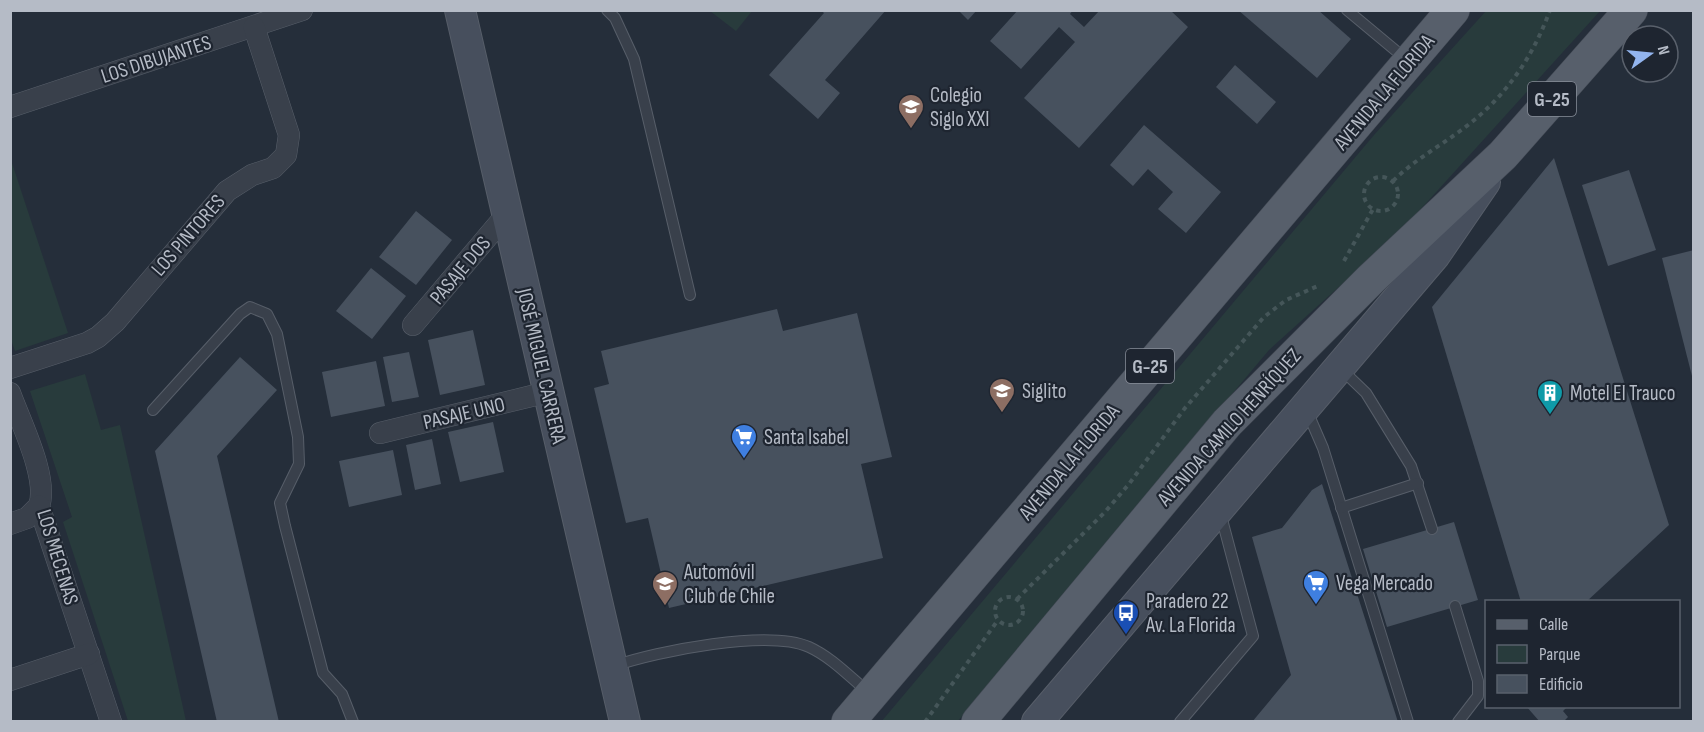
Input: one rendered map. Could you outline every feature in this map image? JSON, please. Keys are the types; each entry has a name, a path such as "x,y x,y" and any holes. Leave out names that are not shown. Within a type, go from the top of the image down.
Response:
{"main road":[{"name":"AVENIDA LA FLORIDA","path":"848,722 1453,10"},
{"name":"AVENIDA CAMILO HENRÍQUEZ","path":"978,722 1227,423 1363,287 1503,154 1631,10"}],"street":[{"name":"LOS DIBUJANTES","path":"10,107 302,10"},
{"name":"JOSÉ MIGUEL CARRERA","path":"460,10 625,722"},
{"name":"LOS PINTORES","path":"10,368 98,337 115,321 216,202 240,181 273,168 286,156 289,135 254,27"},
{"name":"AVENIDA CAMILO HENRÍQUEZ","path":"1037,722 1218,506 1340,368 1435,255 1503,154"},
{"name":"PASAJE DOS","path":"413,325 506,215"},
{"name":"PASAJE UNO","path":"380,433 548,392"},
{"name":"LOS MECENAS","path":"10,393 41,481 42,498 39,506 111,722"},
{"path":"10,524 27,518 39,506"},
{"path":"10,680 89,654"}],"lane":[{"path":"607,10 621,28 634,59 690,295"},
{"path":"1347,10 1409,62"},
{"path":"153,410 240,314 250,307 267,314 277,334 298,437 299,464 280,503 323,673 342,694 353,722"},
{"path":"1340,368 1366,393 1411,466 1432,528"},
{"path":"1305,407 1323,448 1408,722"},
{"path":"1341,508 1418,483"},
{"path":"1180,722 1253,636 1218,506"},
{"path":"1455,606 1478,681 1478,696 1458,722"},
{"path":"611,667 639,657 769,638 808,647 842,669 871,695"}],"path":[{"path":"1393,180 1415,161 1461,130 1506,89 1532,54 1550,10"},
{"path":"1382,176 1393,180 1399,192 1396,204 1386,211 1373,209 1364,195 1367,183 1382,176"},
{"path":"1340,267 1373,209"},
{"path":"1017,600 1105,512 1129,484 1185,408 1264,317 1286,300 1328,279"},
{"path":"1006,597 1017,600 1023,610 1019,621 1009,625 998,620 995,615 997,604 1006,597"},
{"path":"925,722 998,620"}],"green space":[{"path":"710,11 752,11 736,31"},
{"path":"1486,11 1600,11 1400,232 1269,350 958,721 881,722 1374,135"},
{"path":"11,160 68,333 15,351 10,337"},
{"path":"85,374 101,430 120,425 186,721 128,721 63,522 72,517 30,391"}],"building":[{"path":"821,10 886,10 825,80 840,93 818,119 769,75 824,13"},
{"path":"958,10 977,10 968,20"},
{"path":"1018,10 1073,10 1070,14 1084,27 1100,10 1170,10 1188,27 1079,148 1024,98 1075,42 1059,27 1021,69 990,41"},
{"path":"1238,10 1318,10 1351,39 1317,78"},
{"path":"1235,65 1276,102 1257,124 1216,87"},
{"path":"1144,125 1221,192 1186,233 1158,209 1173,192 1148,169 1133,186 1110,165"},
{"name":"Motel El Trauco","path":"1554,158 1669,525 1588,600 1520,600 1432,307"},
{"path":"1629,170 1656,250 1608,266 1582,185"},
{"path":"416,211 452,240 416,285 379,257"},
{"path":"1694,250 1694,380 1693,380 1662,258"},
{"path":"371,268 406,296 372,339 336,311"},
{"name":"Santa Isabel","path":"777,309 783,331 857,313 892,457 861,464 883,558 669,608 648,518 626,523 594,388 609,384 601,351"},
{"path":"473,330 485,385 440,395 428,340"},
{"path":"409,352 419,397 392,402 383,357"},
{"path":"240,357 277,390 217,456 279,722 217,722 155,451"},
{"path":"376,361 385,406 331,417 322,372"},
{"path":"493,422 504,472 460,482 448,432"},
{"path":"432,439 441,484 415,490 406,445"},
{"path":"393,450 402,495 349,507 339,461"},
{"name":"Vega Mercado","path":"1322,484 1398,722 1252,722 1291,675 1252,537 1282,528 1312,490"},
{"path":"1454,522 1478,600 1387,627 1363,549"},
{"path":"1528,708 1566,708 1563,711 1568,717 1563,722 1540,722"}],"place":[{"name":"Colegio Siglo XXI","path":"911,130"},
{"name":"Siglito","path":"1002,414"},
{"name":"Motel El Trauco","path":"1550,416"},
{"name":"Santa Isabel","path":"744,460"},
{"name":"Vega Mercado","path":"1316,606"},
{"name":"Automóvil Club de Chile","path":"665,607"},
{"name":"Paradero 22 Av. La Florida","path":"1126,636"}]}
